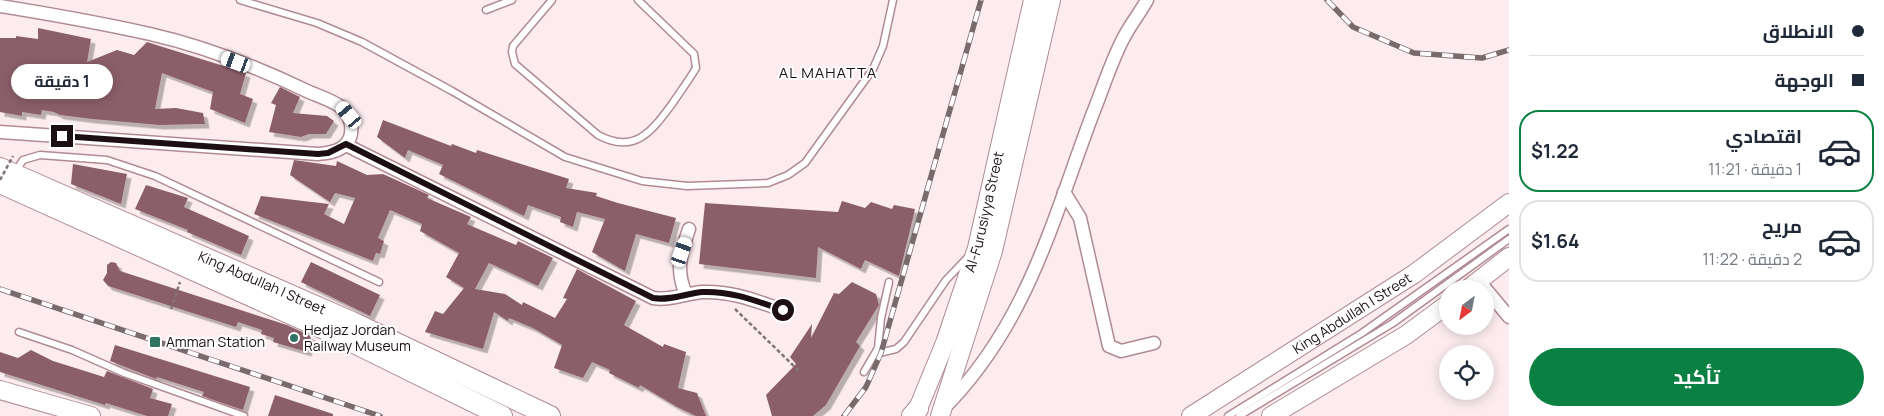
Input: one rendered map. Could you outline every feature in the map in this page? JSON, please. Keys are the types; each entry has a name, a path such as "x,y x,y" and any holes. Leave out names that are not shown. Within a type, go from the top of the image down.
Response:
{"main road":[{"name":"Al-Furusiyya Street","path":"915,414 945,343 977,248 1033,0"},
{"name":"Al-Furusiyya Street","path":"941,413 993,251 1051,0"},
{"name":"King Abdullah I Street","path":"5,172 185,266 344,338 502,416"},
{"name":"King Abdullah I Street","path":"5,172 352,322 550,416"},
{"name":"King Abdullah I Street","path":"1191,416 1414,274 1509,204"},
{"path":"1480,280 1509,257"},
{"path":"1271,416 1290,411 1406,335 1439,311"},
{"path":"0,390 91,416"}],"street":[{"path":"941,413 985,362 1016,310 1041,257 1117,51 1148,0"},
{"path":"0,6 150,34 188,44 284,80 342,107 349,115 352,125 351,135 346,144 328,153 318,154 0,132"},
{"path":"346,144 653,298 717,292 737,295 783,310"},
{"path":"1064,192 1080,218 1109,346 1121,351 1154,342"},
{"path":"686,294 680,282 679,262 690,229"},
{"path":"1494,303 1509,317"}],"lane":[{"path":"240,0 316,23 362,42 452,91 565,157 642,181 687,186 768,183 788,175 805,163 873,69 883,46 890,21 893,0"},
{"path":"486,10 512,0"},
{"path":"552,0 516,41 512,52 513,58 520,68 598,135 620,143 633,142 653,129 696,68 694,54 638,0"},
{"path":"5,172 34,155 87,157 122,164 155,176 379,282"},
{"path":"1228,416 1362,333 1509,229"},
{"path":"1239,416 1394,323 1509,239"},
{"path":"874,354 896,348 904,342 946,280 977,248"},
{"path":"864,372 880,340 881,318 889,282"},
{"path":"19,332 72,350 124,373 244,416"}],"path":[{"path":"5,172 15,150"},
{"path":"171,310 185,266"},
{"path":"717,292 799,371"}],"building":[{"path":"38,28 91,39 87,62 117,50 134,55 147,42 246,73 240,94 253,99 245,123 210,109 213,92 162,73 155,109 176,108 203,113 205,124 159,125 60,115 42,110 41,115 22,112 22,116 0,112 0,38 16,38 16,36 38,39"},
{"path":"280,87 300,97 293,113 327,116 334,121 326,134 309,134 301,137 269,132 276,105 271,103"},
{"path":"383,120 451,146 452,144 476,153 477,150 569,179 566,188 597,193 596,196 618,203 676,218 669,243 636,234 625,271 592,252 605,219 577,212 573,227 560,222 561,217 528,205 524,216 439,174 443,165 408,150 405,158 377,137"},
{"path":"294,160 336,166 337,161 367,175 383,174 429,195 427,198 471,217 467,224 516,245 518,241 553,258 538,286 489,263 475,289 505,294 522,305 523,302 555,318 567,299 563,298 577,269 636,301 624,325 663,347 664,344 686,352 678,388 697,393 706,416 696,416 677,407 640,385 639,388 609,373 610,370 592,362 583,378 554,368 562,345 533,328 509,318 508,321 494,312 483,349 425,332 435,311 443,314 464,288 446,277 459,253 420,231 422,224 390,210 378,238 384,241 380,254 376,253 373,261 254,214 261,196 329,204 324,214 344,224 355,198 335,193 330,202 290,175"},
{"path":"73,164 127,174 121,204 71,184"},
{"path":"146,185 188,198 184,207 249,236 241,255 187,232 188,230 135,209"},
{"path":"842,201 865,208 871,202 892,209 894,205 915,209 899,276 865,260 861,269 818,247 816,278 699,264 705,203 838,212"},
{"path":"111,262 116,263 120,271 287,325 311,336 307,352 273,342 274,338 261,334 262,330 238,322 236,327 108,286 103,280 107,273 107,265"},
{"path":"311,262 380,295 370,316 301,282"},
{"path":"852,282 876,294 879,305 856,342 860,346 826,405 813,416 772,416 766,395 796,364 790,357 812,324 811,338 834,293 839,294"},
{"path":"115,345 250,387 243,410 202,396 204,392 157,377 156,379 110,361"},
{"path":"31,350 53,361 104,377 107,371 153,389 150,398 172,404 168,416 147,416 106,403 105,405 0,372 0,352 18,358"},
{"path":"275,395 333,414 333,416 268,416"}],"railway":[{"path":"844,416 866,387 881,353 981,0"},
{"path":"1327,0 1353,27 1414,53 1482,58 1509,50"},
{"path":"0,289 380,416"}],"place":[{"name":"Hedjaz Jordan Railway Museum","path":"294,338"},
{"name":"Amman Station","path":"155,342"}],"district":[{"name":"AL MAHATTA","path":"828,73"}],"route":[{"path":"62,136 318,154 337,150 346,144 653,298 661,300 676,295 727,292 783,310"}]}
